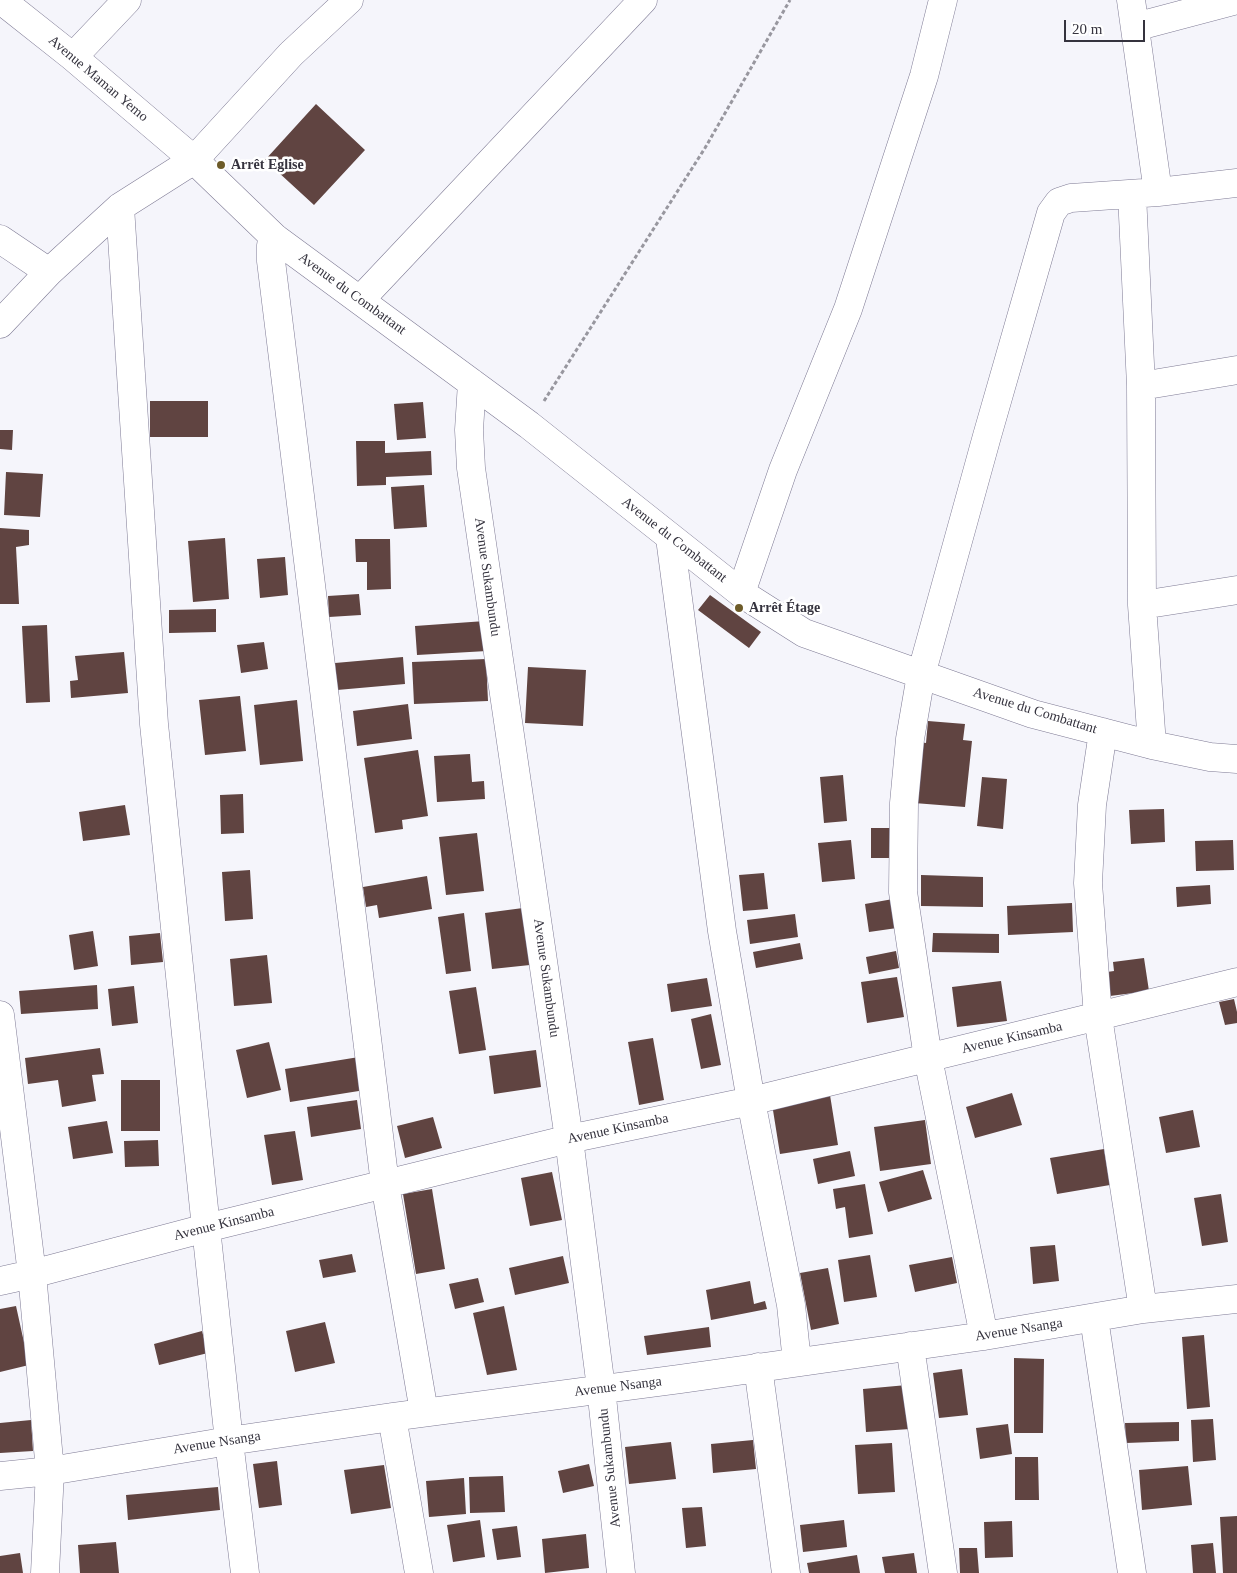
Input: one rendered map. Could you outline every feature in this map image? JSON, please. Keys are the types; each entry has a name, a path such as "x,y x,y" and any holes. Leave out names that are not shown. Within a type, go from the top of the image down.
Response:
{"street":[{"name":"Avenue Maman Yemo","path":"1,0 73,57 194,160"},
{"path":"73,57 127,0"},
{"path":"0,324 49,272 120,207 194,160 291,54 349,0"},
{"path":"360,300 643,0"},
{"path":"741,593 783,470 848,309 924,76 943,0"},
{"path":"1131,0 1158,192"},
{"path":"1135,27 1237,0"},
{"name":"Avenue du Combattant","path":"194,160 276,238 528,425 741,593 804,633 1033,714 1152,745 1210,757 1237,759"},
{"path":"984,1336 928,1058 903,892 904,804 910,739 921,675 989,426 1051,213 1059,202 1071,198 1158,192 1237,183"},
{"path":"1132,194 1141,386 1142,605 1152,745"},
{"path":"120,207 154,724 206,1228 245,1573"},
{"path":"0,238 49,272"},
{"path":"276,238 271,245 272,271 385,1184 424,1412"},
{"path":"1141,386 1237,370"},
{"name":"Avenue Sukambundu","path":"472,383 469,430 471,468 569,1139 601,1388 622,1573"},
{"path":"670,538 721,921 751,1101 791,1305 797,1362"},
{"path":"1142,605 1237,590"},
{"path":"1103,732 1092,805 1088,883 1098,1017 1143,1309"},
{"name":"Avenue Kinsamba","path":"0,1281 206,1228 569,1139 751,1101 1237,982"},
{"path":"0,1015 32,1274 50,1471 45,1573"},
{"name":"Avenue Nsanga","path":"0,1476 50,1471 229,1441 424,1412 680,1379 984,1336 1143,1309 1237,1299"},
{"path":"1094,1318 1132,1573"},
{"path":"910,1346 943,1573"},
{"path":"758,1367 786,1573"},
{"path":"392,1417 419,1573"}],"path":[{"path":"528,425 705,148 790,0"}],"building":[{"path":"316,104 365,150 314,205 265,160"},
{"path":"150,401 208,401 208,437 150,437"},
{"path":"423,402 426,438 397,440 394,404"},
{"path":"0,430 13,430 12,450 0,449"},
{"path":"356,441 385,441 385,453 431,451 432,475 386,477 386,485 357,486"},
{"path":"6,472 43,474 40,517 4,515"},
{"path":"424,485 427,527 394,529 391,487"},
{"path":"0,528 29,530 29,545 16,547 19,604 0,604"},
{"path":"225,538 229,599 193,602 188,541"},
{"path":"355,539 390,539 391,589 367,590 367,562 356,562"},
{"path":"285,557 288,595 260,598 257,559"},
{"path":"359,594 361,615 329,617 328,596"},
{"path":"710,595 761,632 749,648 698,610"},
{"path":"216,609 216,632 169,633 169,610"},
{"path":"485,621 487,651 417,655 415,626"},
{"path":"47,625 50,702 26,703 22,626"},
{"path":"264,642 268,669 241,673 237,645"},
{"path":"124,652 128,693 71,698 70,681 78,680 75,656"},
{"path":"403,657 405,684 337,690 335,663"},
{"path":"486,659 488,701 414,704 412,662"},
{"path":"528,667 586,670 583,726 525,723"},
{"path":"240,696 246,751 205,755 199,700"},
{"path":"297,700 303,761 260,765 254,705"},
{"path":"408,704 412,739 357,746 353,711"},
{"path":"928,721 965,724 963,740 972,741 965,807 914,803 920,742 926,743"},
{"path":"418,750 428,816 402,820 403,829 375,833 364,758"},
{"path":"470,754 472,782 484,781 485,799 437,802 434,756"},
{"path":"843,775 847,821 824,823 820,777"},
{"path":"982,777 1007,779 1003,829 977,826"},
{"path":"243,794 244,833 221,834 220,795"},
{"path":"125,805 130,835 83,841 79,812"},
{"path":"1164,809 1165,842 1131,844 1129,810"},
{"path":"871,828 893,828 894,858 871,858"},
{"path":"477,833 484,891 446,895 439,837"},
{"path":"851,840 855,879 822,882 818,843"},
{"path":"1233,840 1234,870 1196,871 1195,841"},
{"path":"250,870 253,919 225,921 222,872"},
{"path":"764,873 768,909 743,911 739,875"},
{"path":"921,875 983,877 983,907 921,906"},
{"path":"427,876 432,909 379,918 377,905 366,907 363,887"},
{"path":"1210,885 1211,904 1177,907 1176,887"},
{"path":"893,899 897,928 869,932 865,904"},
{"path":"1072,903 1073,932 1008,935 1007,906"},
{"path":"523,908 530,965 492,969 485,913"},
{"path":"464,913 471,971 446,974 438,917"},
{"path":"795,914 798,937 750,944 747,920"},
{"path":"93,931 98,966 74,970 69,935"},
{"path":"160,933 163,962 131,965 129,936"},
{"path":"933,933 999,934 999,953 932,952"},
{"path":"800,943 803,959 756,968 753,952"},
{"path":"896,951 899,968 869,974 866,957"},
{"path":"267,955 272,1003 234,1006 230,959"},
{"path":"1144,958 1149,991 1110,996 1107,972 1114,971 1113,962"},
{"path":"897,977 904,1017 867,1023 861,982"},
{"path":"707,978 712,1006 671,1012 667,984"},
{"path":"1001,981 1007,1021 957,1027 952,987"},
{"path":"97,985 98,1009 21,1014 19,991"},
{"path":"134,986 138,1023 112,1026 108,989"},
{"path":"476,987 486,1050 459,1054 449,991"},
{"path":"1234,999 1237,1023 1225,1025 1219,1002"},
{"path":"711,1014 721,1065 701,1069 691,1019"},
{"path":"653,1038 664,1100 639,1105 628,1042"},
{"path":"269,1042 281,1090 247,1098 236,1050"},
{"path":"100,1048 104,1074 92,1075 96,1101 62,1107 58,1080 28,1084 25,1058"},
{"path":"536,1050 541,1087 494,1094 489,1056"},
{"path":"359,1057 365,1090 290,1102 285,1069"},
{"path":"121,1080 160,1080 160,1131 121,1131"},
{"path":"1012,1093 1022,1125 975,1138 966,1107"},
{"path":"830,1095 838,1145 780,1154 772,1104"},
{"path":"357,1100 361,1129 311,1137 307,1107"},
{"path":"1193,1110 1200,1147 1166,1153 1159,1117"},
{"path":"433,1117 442,1148 405,1158 397,1126"},
{"path":"925,1120 931,1164 880,1171 874,1127"},
{"path":"107,1121 113,1153 73,1159 68,1127"},
{"path":"295,1131 303,1180 272,1185 264,1135"},
{"path":"158,1140 159,1166 125,1167 124,1141"},
{"path":"1104,1149 1110,1185 1057,1194 1050,1158"},
{"path":"850,1151 855,1176 818,1184 813,1159"},
{"path":"923,1170 932,1199 888,1212 879,1182"},
{"path":"552,1172 562,1220 530,1226 521,1178"},
{"path":"865,1184 873,1234 849,1238 845,1207 836,1209 833,1189"},
{"path":"432,1189 445,1269 416,1274 403,1194"},
{"path":"1221,1194 1228,1242 1202,1246 1194,1198"},
{"path":"1055,1245 1059,1281 1033,1284 1030,1247"},
{"path":"352,1254 356,1272 323,1278 319,1260"},
{"path":"870,1255 877,1297 844,1302 838,1260"},
{"path":"563,1256 569,1283 515,1295 509,1268"},
{"path":"952,1257 957,1283 915,1292 909,1265"},
{"path":"828,1268 839,1324 811,1330 800,1273"},
{"path":"478,1278 484,1302 455,1309 449,1284"},
{"path":"750,1281 754,1304 765,1301 767,1309 711,1320 706,1290"},
{"path":"16,1306 29,1365 0,1372 0,1309"},
{"path":"504,1306 517,1370 487,1375 473,1313"},
{"path":"325,1322 335,1363 295,1372 286,1331"},
{"path":"709,1327 711,1347 647,1355 644,1336"},
{"path":"202,1331 208,1353 159,1365 154,1344"},
{"path":"1204,1335 1210,1407 1187,1409 1182,1337"},
{"path":"1014,1358 1044,1359 1043,1433 1014,1433"},
{"path":"962,1369 968,1415 939,1418 933,1373"},
{"path":"907,1385 910,1429 866,1432 863,1389"},
{"path":"1213,1419 1216,1460 1193,1462 1191,1420"},
{"path":"31,1420 33,1451 0,1453 0,1423"},
{"path":"1179,1422 1179,1441 1126,1443 1125,1423"},
{"path":"1008,1424 1012,1454 980,1459 976,1428"},
{"path":"753,1440 756,1469 713,1473 711,1444"},
{"path":"671,1442 676,1479 629,1484 625,1447"},
{"path":"892,1443 895,1492 858,1494 855,1445"},
{"path":"1015,1457 1038,1457 1039,1500 1015,1500"},
{"path":"277,1461 282,1505 259,1508 253,1464"},
{"path":"589,1464 594,1486 563,1493 558,1471"},
{"path":"384,1465 391,1508 351,1514 344,1470"},
{"path":"1188,1466 1192,1505 1142,1510 1139,1470"},
{"path":"503,1476 505,1512 470,1513 469,1477"},
{"path":"464,1478 466,1514 429,1517 426,1481"},
{"path":"218,1487 220,1510 128,1520 126,1495"},
{"path":"702,1507 706,1546 686,1548 682,1508"},
{"path":"1237,1516 1237,1573 1223,1573 1220,1517"},
{"path":"480,1520 485,1557 453,1562 447,1525"},
{"path":"844,1520 847,1547 803,1552 800,1525"},
{"path":"1012,1521 1013,1557 985,1558 984,1522"},
{"path":"517,1526 521,1557 497,1560 492,1529"},
{"path":"586,1534 589,1568 545,1573 542,1539"},
{"path":"116,1542 119,1573 80,1573 78,1545"},
{"path":"1213,1543 1216,1573 1193,1573 1191,1545"},
{"path":"959,1548 977,1548 979,1573 960,1573"},
{"path":"20,1553 23,1573 0,1573 0,1556"},
{"path":"914,1553 917,1573 885,1573 882,1557"},
{"path":"857,1555 860,1573 809,1573 807,1563"}],"place":[{"name":"Arrêt Eglise","path":"221,165"},
{"name":"Arrêt Étage","path":"739,608"}]}
